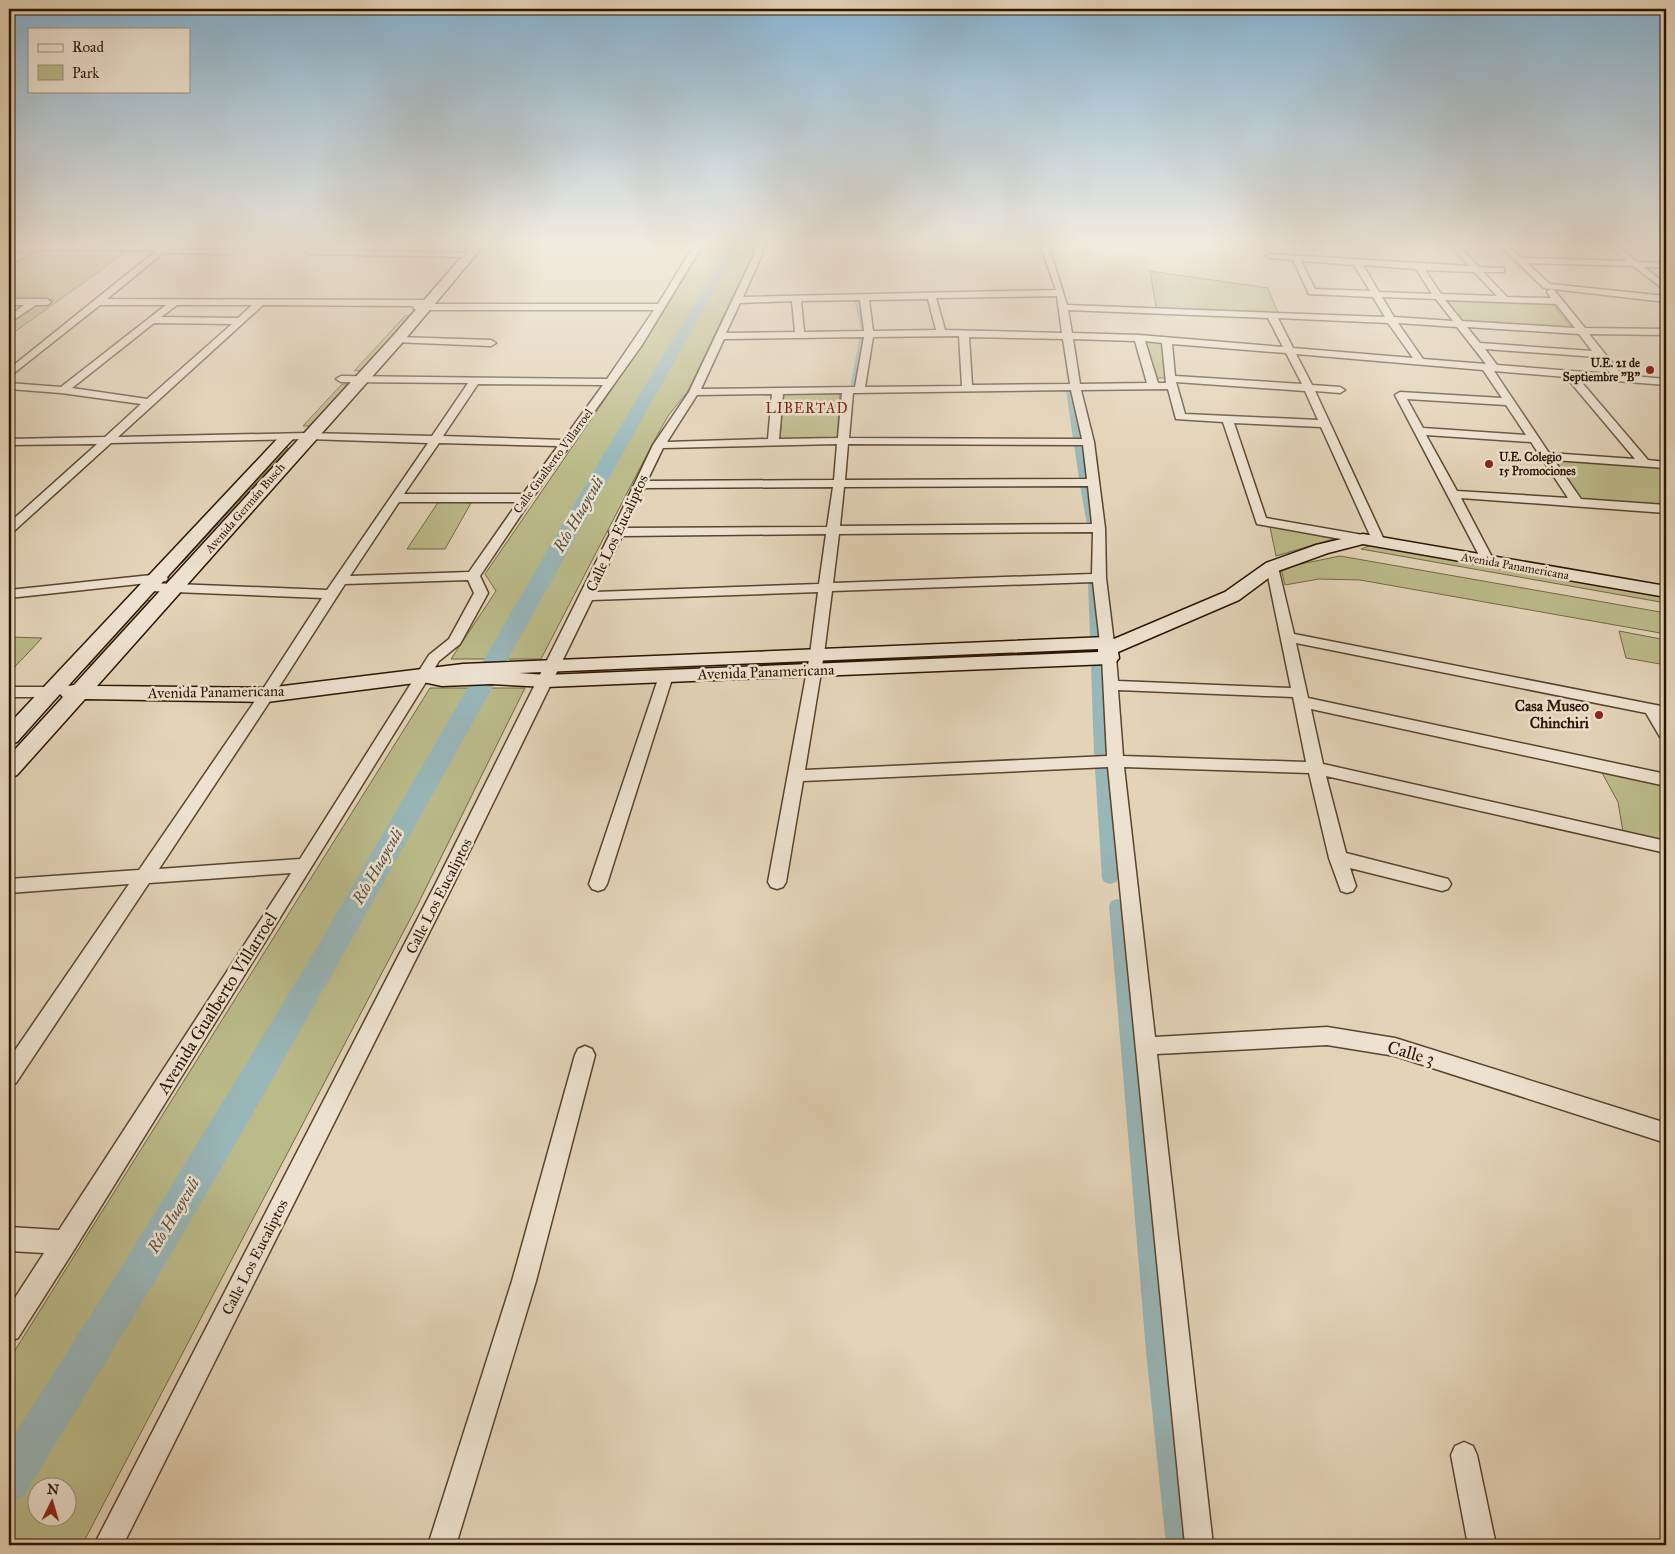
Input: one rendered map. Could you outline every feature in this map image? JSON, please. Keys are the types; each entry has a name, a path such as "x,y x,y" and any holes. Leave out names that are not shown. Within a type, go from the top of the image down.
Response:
{"main road":[{"name":"Avenida Germán Busch","path":"392,324 403,317"},
{"name":"Avenida Germán Busch","path":"9,737 298,432 361,380 397,340 412,317"},
{"path":"337,383 354,365"},
{"name":"Avenida Germán Busch","path":"9,770 178,583 298,432"},
{"name":"Avenida Panamericana","path":"51,692 267,695 423,676 550,673 1108,650 1232,596 1272,567 1322,549 1371,540 1666,592"},
{"name":"Avenida Panamericana","path":"550,673 666,676 816,662"}],"street":[{"path":"9,374 82,317"},
{"path":"63,390 156,317"},
{"path":"9,529 244,317"},
{"name":"Calle Gualberto Villarroel","path":"473,576 655,317"},
{"name":"Calle Los Eucaliptos","path":"108,1545 550,673 615,532 659,445 694,392 729,317"},
{"path":"798,317 800,335"},
{"path":"777,882 816,662 844,441 854,389 869,334 867,317"},
{"path":"937,317 941,333"},
{"path":"1064,317 1075,385 1088,442 1099,528 1099,578 1108,650 1115,761 1200,1545"},
{"path":"1272,317 1325,424 1371,540"},
{"path":"1287,317 1391,320 1582,331 1666,332"},
{"path":"1389,317 1420,362"},
{"path":"1453,317 1477,346 1510,402 1577,503"},
{"path":"1569,317 1620,379"},
{"path":"151,320 239,321"},
{"path":"964,333 967,389"},
{"path":"721,336 964,333 1139,338 1666,382"},
{"path":"1139,338 1153,385"},
{"path":"397,340 491,343"},
{"path":"1167,340 1171,382 1180,417 1325,424"},
{"path":"1477,346 1601,354"},
{"path":"1570,375 1644,464"},
{"path":"337,383 361,380 610,382"},
{"path":"9,1076 267,695 330,594 475,381"},
{"path":"694,392 967,389 1075,385 1153,385 1171,382 1340,390"},
{"path":"9,386 50,387 148,402"},
{"path":"773,443 778,390"},
{"path":"1488,561 1421,431 1400,395 1510,402"},
{"path":"1228,420 1261,521"},
{"path":"1421,431 1534,439"},
{"path":"9,442 298,432 566,443"},
{"path":"659,445 844,441 1088,442"},
{"path":"1546,456 1666,465"},
{"path":"639,485 1092,482"},
{"path":"1454,494 1666,510"},
{"path":"395,498 526,498"},
{"name":"Avenida Panamericana","path":"1261,521 1371,540"},
{"path":"615,532 832,532 1099,528"},
{"path":"1272,567 1302,697 1315,768 1338,858 1348,886"},
{"path":"340,580 473,576 482,593 455,641 434,658 423,676"},
{"path":"587,596 1099,578"},
{"path":"9,594 153,583 178,583 330,594"},
{"path":"1289,637 1659,710 1666,734"},
{"name":"Avenida Gualberto Villarroel","path":"9,1329 66,1242 423,676"},
{"path":"598,884 666,676"},
{"path":"1111,686 1302,697 1666,780"},
{"name":"Avenida Panamericana","path":"9,692 51,692"},
{"path":"795,776 1115,761 1315,768 1666,847"},
{"path":"1338,858 1442,884"},
{"path":"9,886 305,865"},
{"name":"Calle 3","path":"1146,1046 1327,1036 1395,1047 1666,1134"},
{"path":"442,1545 524,1281 585,1054"},
{"path":"9,1238 66,1242"},
{"path":"1464,1455 1482,1545"}],"green space":[{"path":"18,317 36,317 9,336 9,323"},
{"path":"405,317 412,317 362,370 354,371"},
{"path":"660,317 723,317 688,391 668,416 652,445 541,659 451,659 496,591 485,574"},
{"path":"1457,317 1563,317 1572,328 1461,322"},
{"path":"1144,342 1163,343 1167,378 1156,378"},
{"path":"348,383 311,426 303,426 341,385"},
{"path":"840,393 837,438 780,439 784,394"},
{"path":"284,446 288,448 182,563 175,566"},
{"path":"1554,460 1666,468 1666,505 1580,499"},
{"path":"439,501 471,503 445,549 407,549"},
{"path":"1270,527 1337,538 1276,556"},
{"path":"1371,545 1666,597 1666,603 1361,549"},
{"path":"1340,556 1666,613 1666,634 1360,580 1319,579 1285,585 1281,568"},
{"path":"146,600 150,601 94,664 85,665"},
{"path":"1619,631 1666,640 1666,665 1626,658"},
{"path":"9,637 42,638 9,673"},
{"path":"430,688 525,688 417,906 82,1545 9,1545 9,1360"},
{"path":"1601,771 1666,785 1666,841 1623,832 1618,802"}],"waterway":[{"name":"Río Huayculi","path":"9,1481 142,1268 325,959 596,482 693,317"},
{"path":"862,317 865,331"},
{"path":"855,388 864,335"},
{"path":"1053,388 1070,387 1078,439"},
{"path":"1079,444 1084,479"},
{"path":"1085,485 1093,525"},
{"path":"1094,582 1096,636"},
{"path":"1098,667 1101,754"},
{"path":"1102,769 1110,878"},
{"path":"1117,906 1158,1351 1179,1545"}],"place":[{"name":"U.E. 21 de Septiembre \"B\"","path":"1650,370"},
{"name":"U.E. Colegio 15 Promociones","path":"1489,464"},
{"name":"Casa Museo Chinchiri","path":"1599,715"}],"district":[{"name":"LIBERTAD","path":"807,408"}]}
